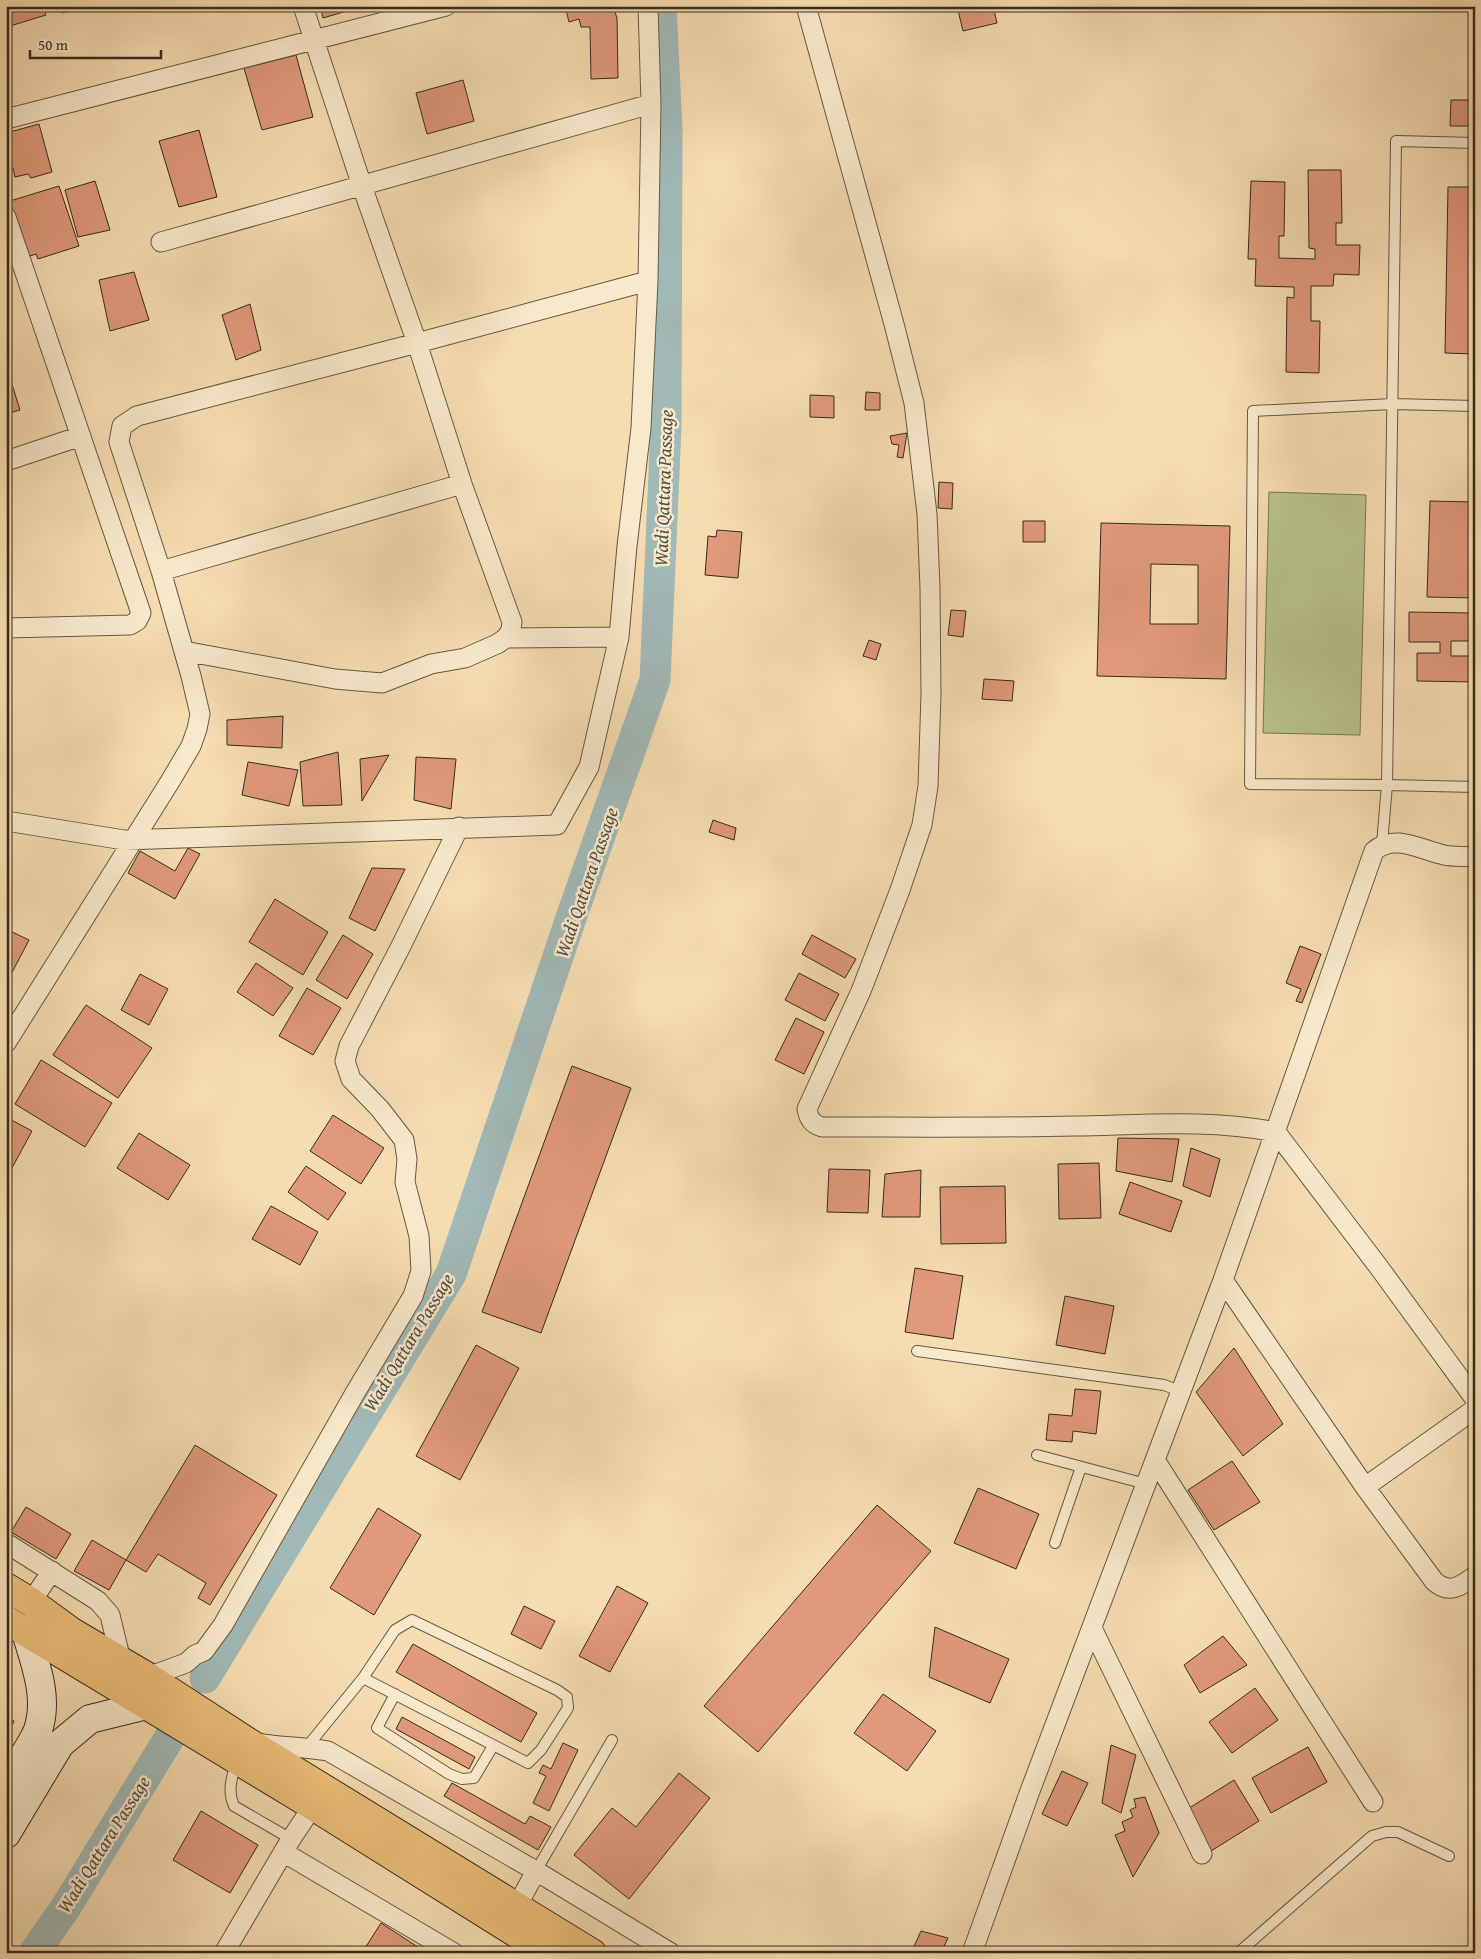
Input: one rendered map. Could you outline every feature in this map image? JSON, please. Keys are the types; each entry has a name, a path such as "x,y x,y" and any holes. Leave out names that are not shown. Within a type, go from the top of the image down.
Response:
{"highway":[{"path":"6,1587 31,1602 72,1632 148,1676 313,1806 548,1953"},
{"path":"16,1626 147,1705 242,1751 517,1906 592,1953"}],"main road":[{"path":"6,1834 49,1738 39,1678 16,1626"},
{"path":"6,1783 49,1738 90,1719 147,1705"}],"street":[{"path":"303,6 362,186 417,343 462,484 512,622 512,630 506,638"},
{"path":"6,119 446,6"},
{"path":"6,821 114,839 134,840 557,825 589,767 619,637 627,546 641,428 648,281 651,104 648,6"},
{"path":"806,6 914,403 927,514 931,686 928,786 922,825 900,890 861,991 807,1109 809,1118 814,1125 822,1128 1190,1123 1234,1125 1276,1132 1475,1398"},
{"path":"161,242 651,104"},
{"path":"6,217 13,258 81,436 141,613 137,621 130,625 6,628"},
{"path":"6,1043 12,1022 134,840 191,746 200,714 161,571 120,442 122,426 137,416 648,281"},
{"path":"6,461 81,436"},
{"path":"161,571 462,484"},
{"path":"184,652 335,679 382,683 431,664 465,658 506,638 619,637"},
{"path":"148,1676 186,1663 195,1655 204,1651 223,1625 412,1296 421,1271 419,1236 405,1182 407,1159 404,1140 380,1109 351,1079 344,1061 348,1046 401,946 459,828"},
{"path":"972,1953 1030,1791 1223,1280 1374,851 1382,844 1392,841 1445,856 1475,857"},
{"path":"1223,1280 1365,1487 1438,1585 1449,1589 1460,1586 1475,1576"},
{"path":"1365,1487 1475,1409"},
{"path":"1156,1460 1373,1802"},
{"path":"6,1543 98,1601 110,1615 121,1661"},
{"path":"31,1602 52,1571"},
{"path":"1092,1628 1202,1854"},
{"path":"242,1751 290,1748 328,1751 536,1871 671,1953"},
{"path":"224,1953 287,1846 313,1806"},
{"path":"287,1846 454,1953"},
{"path":"517,1906 536,1871"}],"lane":[{"path":"1382,844 1387,785 1396,141 1475,143"},
{"path":"1475,406 1392,404 1253,411 1250,784 1475,787"},
{"path":"917,1352 1164,1385 1180,1391"},
{"path":"1037,1455 1146,1484"},
{"path":"1055,1543 1081,1467"},
{"path":"306,1748 364,1678 395,1630 412,1620 557,1690 567,1697 568,1708 541,1750 528,1763 364,1678"},
{"path":"395,1694 377,1728 449,1774 462,1779 474,1778 493,1746"},
{"path":"536,1871 612,1740"},
{"path":"242,1751 230,1786 230,1796 234,1806 287,1846"},
{"path":"1238,1953 1372,1836 1386,1832 1398,1832 1449,1856"}],"green space":[{"path":"1269,492 1366,495 1360,735 1263,733"}],"building":[{"path":"6,6 43,6 46,15 10,26"},
{"path":"60,6 87,6 62,13"},
{"path":"320,6 364,6 323,18"},
{"path":"565,6 613,6 617,18 618,78 591,79 590,27 581,27 579,19 569,22"},
{"path":"957,6 993,6 997,23 963,31"},
{"path":"296,55 313,117 262,130 244,68"},
{"path":"463,80 474,121 427,134 416,93"},
{"path":"1451,100 1475,100 1475,126 1450,126"},
{"path":"39,124 52,172 31,178 28,174 15,177 13,168 9,167 6,158 6,133"},
{"path":"199,130 217,197 179,207 159,141"},
{"path":"1308,170 1341,170 1342,223 1336,223 1336,245 1360,245 1359,275 1334,274 1333,286 1311,286 1311,321 1320,321 1319,373 1286,372 1287,297 1294,298 1294,287 1255,286 1256,259 1248,259 1251,181 1285,182 1284,236 1279,236 1279,258 1315,259 1315,249 1309,248"},
{"path":"95,181 110,230 78,237 65,190"},
{"path":"59,186 79,246 38,259 36,254 27,257 10,201"},
{"path":"1448,187 1475,187 1475,354 1445,353"},
{"path":"134,272 149,320 110,331 99,280"},
{"path":"250,304 261,350 236,360 222,315"},
{"path":"6,365 20,410 6,414"},
{"path":"866,392 880,393 880,410 865,410"},
{"path":"810,395 834,396 834,418 810,417"},
{"path":"907,433 903,458 897,457 899,445 892,444 890,436"},
{"path":"939,482 953,483 952,509 938,508"},
{"path":"1430,501 1475,502 1475,598 1427,597"},
{"path":"1023,521 1045,521 1045,542 1023,542"},
{"path":"1101,523 1230,526 1226,679 1097,676","holes":["1151,564 1198,565 1198,624 1150,624"]},
{"path":"717,530 742,532 738,578 705,575 708,536 716,537"},
{"path":"951,610 966,611 963,637 948,635"},
{"path":"1409,612 1472,613 1472,641 1451,641 1451,656 1475,656 1475,682 1417,681 1417,653 1440,653 1440,642 1409,642"},
{"path":"869,640 881,644 876,660 863,656"},
{"path":"984,679 1014,681 1012,701 982,699"},
{"path":"283,716 282,748 227,745 227,720"},
{"path":"338,752 342,805 303,806 300,762"},
{"path":"389,755 362,801 360,759"},
{"path":"416,757 456,759 451,809 414,800"},
{"path":"248,762 298,770 289,806 242,795"},
{"path":"713,820 736,828 734,840 709,832"},
{"path":"188,848 200,854 175,899 128,873 140,851 175,871"},
{"path":"372,868 405,869 375,931 349,918"},
{"path":"275,899 328,932 303,975 249,942"},
{"path":"6,929 29,940 6,984"},
{"path":"343,935 373,954 347,999 316,980"},
{"path":"812,935 856,959 845,978 802,954"},
{"path":"1300,946 1321,954 1302,1003 1296,1001 1301,989 1286,983"},
{"path":"256,963 293,988 273,1016 237,992"},
{"path":"799,973 839,994 825,1021 785,1000"},
{"path":"140,974 168,989 149,1025 121,1010"},
{"path":"307,988 341,1008 313,1055 279,1036"},
{"path":"86,1005 152,1048 118,1098 53,1055"},
{"path":"796,1018 824,1032 804,1074 775,1060"},
{"path":"41,1060 112,1103 85,1147 15,1104"},
{"path":"572,1066 631,1088 541,1333 482,1312"},
{"path":"333,1115 384,1148 361,1184 310,1151"},
{"path":"6,1117 32,1131 6,1179"},
{"path":"139,1133 190,1165 168,1200 117,1168"},
{"path":"1118,1138 1179,1139 1172,1182 1116,1171"},
{"path":"1191,1148 1220,1159 1210,1197 1183,1186"},
{"path":"1099,1163 1101,1218 1059,1219 1058,1164"},
{"path":"306,1166 346,1193 328,1220 288,1192"},
{"path":"829,1169 870,1170 868,1213 827,1212"},
{"path":"921,1170 920,1217 882,1217 885,1174"},
{"path":"1130,1182 1182,1201 1171,1232 1119,1214"},
{"path":"1005,1186 1006,1243 941,1244 940,1187"},
{"path":"271,1206 318,1232 300,1265 252,1239"},
{"path":"915,1268 963,1276 953,1339 905,1332"},
{"path":"1065,1296 1114,1306 1105,1354 1056,1345"},
{"path":"476,1345 519,1368 460,1480 416,1456"},
{"path":"1234,1348 1283,1424 1243,1456 1196,1392"},
{"path":"1075,1389 1101,1391 1096,1434 1073,1431 1072,1442 1046,1440 1049,1414 1072,1416"},
{"path":"195,1445 277,1495 210,1605 198,1598 206,1583 158,1554 146,1572 126,1560"},
{"path":"1232,1461 1260,1502 1214,1530 1188,1490"},
{"path":"978,1488 1039,1514 1016,1569 954,1543"},
{"path":"877,1505 931,1551 758,1752 704,1706"},
{"path":"26,1507 71,1534 56,1559 11,1532"},
{"path":"378,1508 421,1535 374,1615 330,1588"},
{"path":"92,1540 126,1560 109,1590 74,1571"},
{"path":"617,1586 648,1603 610,1672 579,1656"},
{"path":"524,1606 555,1621 541,1649 511,1634"},
{"path":"935,1627 1009,1659 990,1703 929,1677"},
{"path":"1223,1636 1247,1665 1200,1693 1184,1665"},
{"path":"413,1644 537,1713 521,1742 396,1672"},
{"path":"1255,1688 1278,1720 1232,1753 1209,1722"},
{"path":"883,1694 936,1731 907,1771 854,1733"},
{"path":"402,1717 475,1757 469,1769 396,1729"},
{"path":"6,1718 14,1721 6,1738"},
{"path":"563,1743 578,1750 549,1811 533,1803 546,1776 539,1773 543,1765 551,1769"},
{"path":"1111,1745 1136,1755 1121,1813 1102,1803"},
{"path":"1308,1747 1327,1782 1271,1813 1252,1778"},
{"path":"1062,1771 1088,1783 1067,1826 1042,1814"},
{"path":"679,1773 710,1798 629,1899 574,1855 612,1808 636,1827"},
{"path":"1234,1780 1259,1821 1211,1851 1186,1810"},
{"path":"452,1783 525,1824 530,1816 551,1827 538,1850 444,1796"},
{"path":"1145,1797 1159,1833 1133,1877 1115,1835 1125,1831 1122,1822 1133,1817 1130,1810 1136,1807 1134,1799"},
{"path":"201,1811 258,1845 230,1893 173,1860"},
{"path":"381,1923 427,1953 362,1953"},
{"path":"921,1931 948,1938 941,1953 911,1953"},
{"path":"768,1948 776,1953 764,1953"}],"waterway":[{"name":"Wadi Qattara Passage","path":"205,1678 451,1274 572,915 655,680 666,427 667,129 661,6"},
{"name":"Wadi Qattara Passage","path":"34,1953 66,1907 171,1735"}]}
